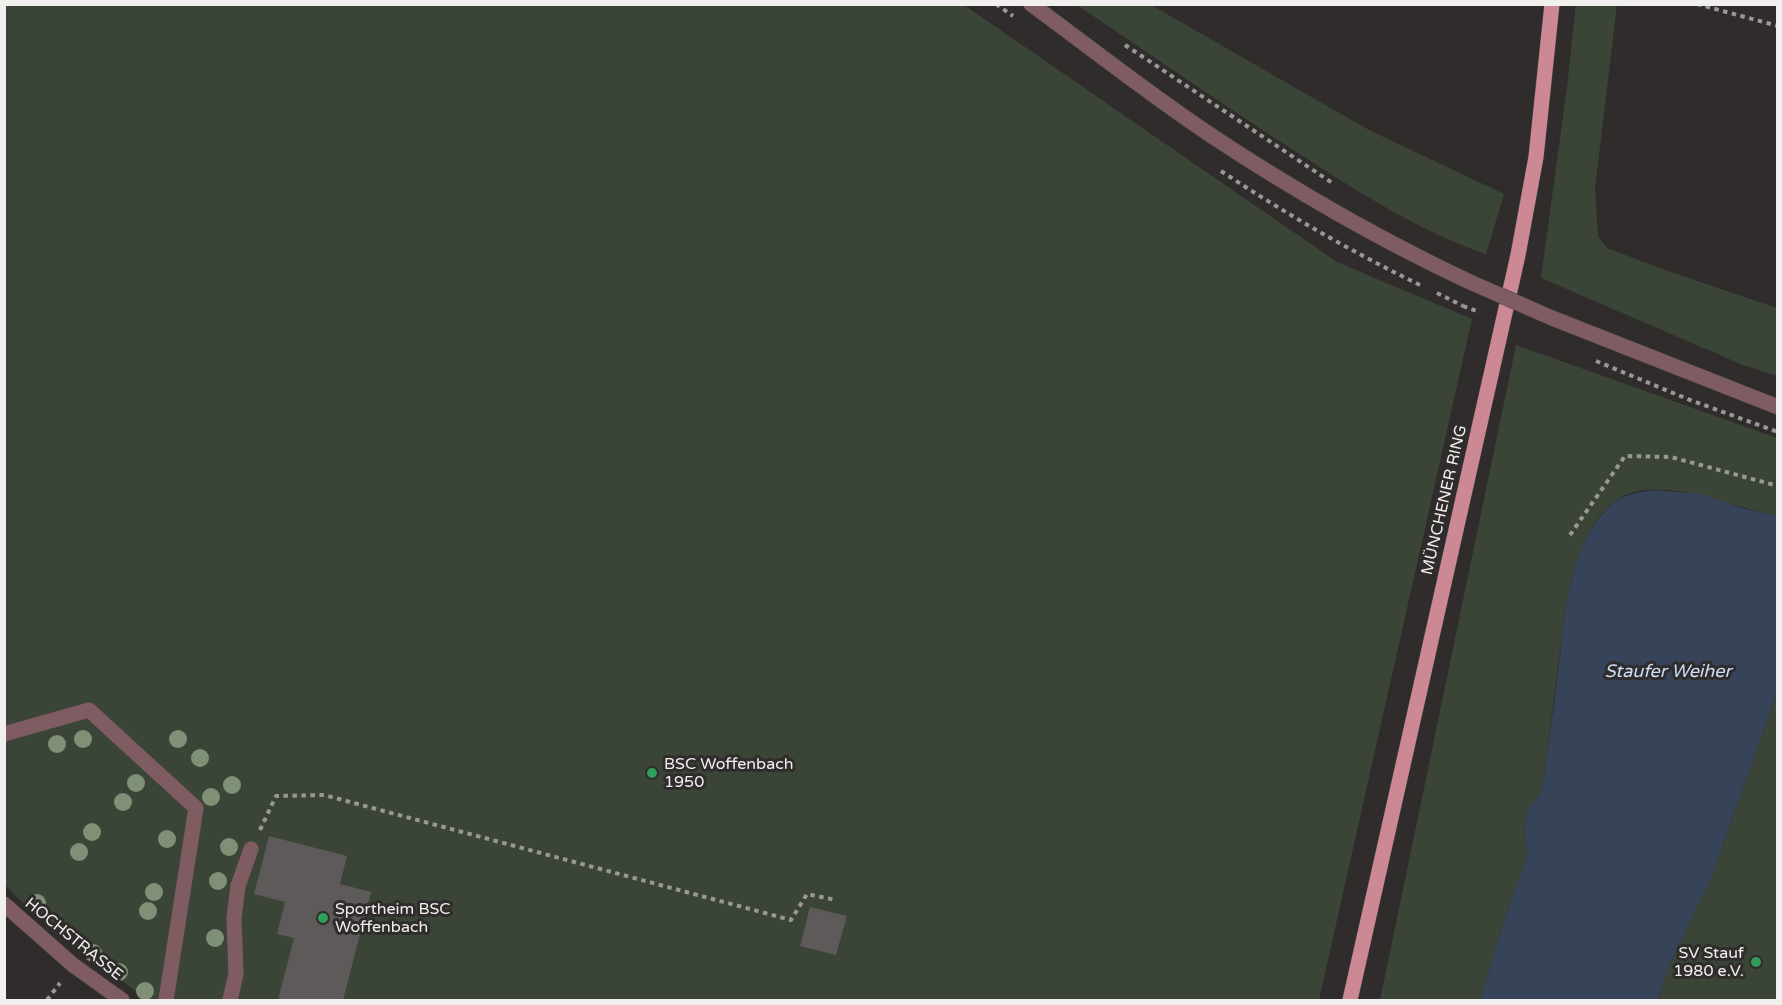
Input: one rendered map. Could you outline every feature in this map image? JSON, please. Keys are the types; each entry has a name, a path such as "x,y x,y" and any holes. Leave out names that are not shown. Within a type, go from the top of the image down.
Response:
{"main road":[{"name":"MÜNCHENER RING","path":"1350,1000 1516,266 1536,157 1552,4"}],"street":[{"path":"1031,4 1210,135 1376,236 1470,282 1552,318 1778,407"},
{"path":"4,734 89,710 196,808 166,1000"},
{"path":"230,1000 236,974 234,918 238,886 251,849"},
{"name":"HOCHSTRASSE","path":"4,904 74,965 122,1000"}],"path":[{"path":"1697,4 1778,26"},
{"path":"1118,40 1343,190"},
{"path":"1594,361 1690,400 1778,432"},
{"path":"1570,535 1626,456 1671,457 1778,486"},
{"path":"251,849 276,795 324,795 791,920 807,894 836,900"}],"green space":[{"path":"4,5 964,5 1337,262 1472,319 1319,1000 147,1000 32,912 5,885"},
{"path":"1077,5 1151,5 1371,131 1504,194 1486,254 1414,223 1368,197 1244,118"},
{"path":"1576,5 1617,5 1595,188 1598,236 1607,248 1777,308 1777,376 1743,365 1541,278"},
{"path":"1516,345 1777,438 1777,516 1684,492 1665,490 1631,493 1606,509 1593,526 1572,577 1542,791 1528,809 1524,830 1528,855 1506,915 1480,1000 1380,1000"},
{"path":"1777,693 1777,1000 1658,1000 1666,973 1712,875"}],"water":[{"name":"Staufer Weiher","path":"1657,490 1704,495 1746,509 1777,516 1777,693 1712,875 1666,973 1658,1000 1480,1000 1506,915 1528,855 1524,830 1528,809 1542,791 1566,608 1576,565 1583,545 1594,526 1612,504 1630,495"}],"building":[{"name":"Sportheim BSC Woffenbach","path":"269,836 347,856 340,884 371,892 343,1000 278,1000 294,938 277,934 285,902 254,894"},
{"path":"810,907 847,916 836,955 800,946"}],"place":[{"name":"BSC Woffenbach 1950","path":"652,773"},
{"name":"Sportheim BSC Woffenbach","path":"323,918"},
{"name":"SV Stauf 1980 e.V.","path":"1756,962"}]}
